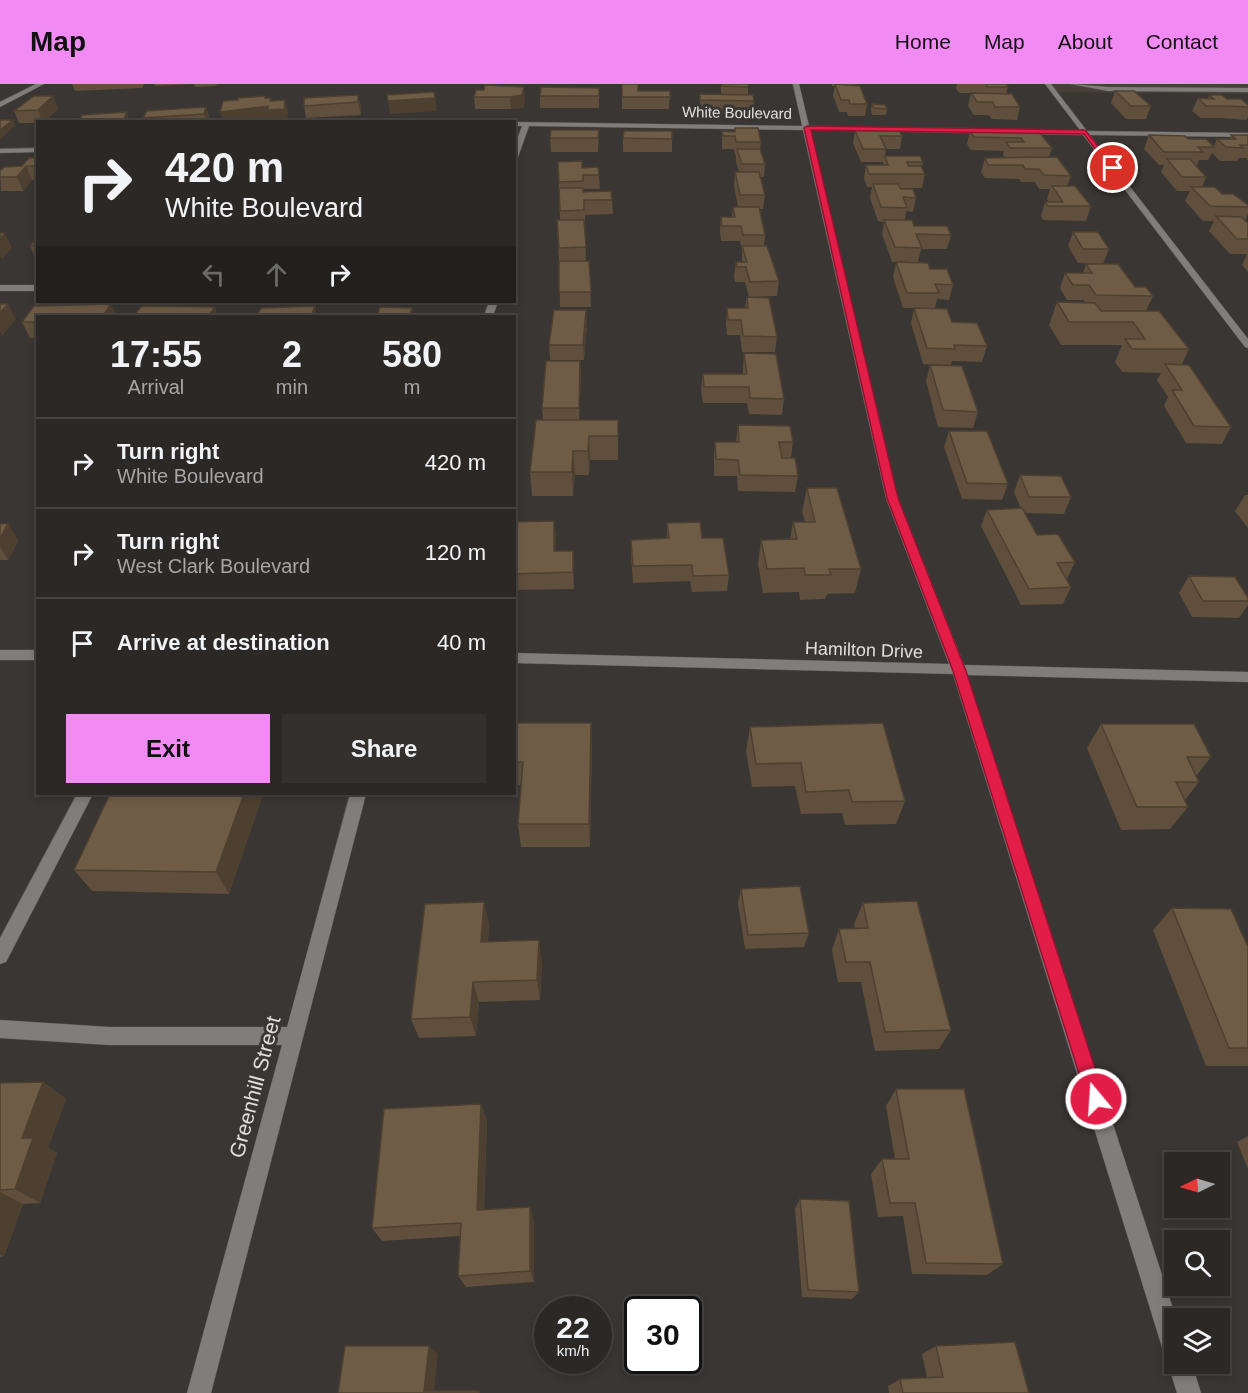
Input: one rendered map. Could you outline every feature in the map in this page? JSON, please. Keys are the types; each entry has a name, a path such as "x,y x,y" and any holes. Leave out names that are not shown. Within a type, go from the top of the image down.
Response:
{"street":[{"path":"0,105 42,84"},
{"path":"796,84 892,498 959,671 1164,1316"},
{"path":"1048,84 1248,345"},
{"path":"1074,84 1108,89 1248,90"},
{"path":"516,152 527,123"},
{"name":"White Boulevard","path":"516,124 1248,135"},
{"path":"0,151 36,150"},
{"path":"0,288 36,288"},
{"path":"0,655 36,655"},
{"name":"Hamilton Drive","path":"516,658 1248,677"},
{"path":"0,956 84,795"},
{"name":"Greenhill Street","path":"199,1393 358,795"},
{"path":"0,1029 109,1036 293,1036"},
{"path":"1183,1374 1189,1393"}],"shaded area":[{"path":"1048,84 1248,84 1248,94 1054,92"}],"building":[{"path":"622,84 638,84 638,91 670,91 670,97 622,97"},
{"path":"722,84 748,84 748,87 721,86"},
{"path":"835,84 860,86 867,104 850,104 849,100 841,100"},
{"path":"986,84 1006,84 1008,87 987,87"},
{"path":"485,85 524,87 522,95 474,97 476,90 484,90"},
{"path":"541,87 599,88 599,96 540,96"},
{"path":"1115,91 1134,91 1151,106 1131,106"},
{"path":"434,92 435,98 388,101 387,95"},
{"path":"971,93 1012,94 1020,107 995,107 993,102 977,102"},
{"path":"700,94 753,95 754,101 700,100"},
{"path":"358,95 358,102 304,106 304,98"},
{"path":"1209,95 1241,99 1248,107 1206,106 1198,98 1214,99"},
{"path":"34,96 53,96 38,110 14,111"},
{"path":"265,96 265,98 271,98 270,101 285,100 284,109 268,110 268,106 220,112 223,101"},
{"path":"872,104 885,105 887,109 874,108"},
{"path":"206,107 204,114 143,118 147,111"},
{"path":"127,112 124,119 109,120 80,120 82,115"},
{"path":"0,120 13,120 0,130"},
{"path":"735,128 758,128 761,142 736,142 735,136 723,136 722,131 735,132"},
{"path":"551,130 599,130 598,138 550,138"},
{"path":"855,130 899,130 902,136 880,136 886,149 863,149"},
{"path":"624,131 672,131 672,139 623,138"},
{"path":"970,131 1039,132 1052,148 1010,148 1006,142 1024,142 1021,138 974,137"},
{"path":"1149,135 1206,139 1214,147 1198,147 1203,152 1164,152"},
{"path":"1231,135 1248,135 1248,145 1240,145 1243,148 1226,147 1217,139 1236,139"},
{"path":"737,149 760,149 765,164 742,164"},
{"path":"885,156 920,156 923,162 907,162 908,166 921,166 925,174 869,174 866,165 888,165"},
{"path":"1057,157 1071,176 1044,175 1039,169 1025,169 1023,165 988,165 985,158"},
{"path":"29,158 36,158 36,166 26,166 17,177 0,177 0,171 4,167 22,166"},
{"path":"1167,159 1190,159 1206,177 1182,177"},
{"path":"582,161 582,168 598,167 599,175 583,175 583,181 559,182 558,162"},
{"path":"735,172 759,172 765,195 740,195"},
{"path":"873,184 898,184 901,189 913,189 916,198 903,197 907,208 881,207"},
{"path":"1052,186 1075,186 1091,206 1048,206 1045,202 1063,202"},
{"path":"1191,187 1215,187 1222,194 1233,194 1248,207 1210,206"},
{"path":"559,188 583,188 583,192 611,191 612,200 584,200 584,210 560,211"},
{"path":"733,207 759,207 765,235 743,235 741,226 722,226 721,217 735,217"},
{"path":"1216,216 1241,217 1248,223 1248,239 1237,239"},
{"path":"557,220 584,220 586,247 559,248"},
{"path":"884,220 912,220 914,226 947,226 951,235 916,234 922,248 895,247"},
{"path":"1073,232 1098,232 1109,249 1083,249"},
{"path":"742,246 767,246 779,281 750,282 746,267 737,267 736,262 747,262"},
{"path":"559,261 589,261 591,292 559,292"},
{"path":"896,262 928,263 930,269 947,269 953,285 935,284 939,293 907,293"},
{"path":"1086,264 1118,264 1135,287 1146,287 1153,296 1096,295 1089,285 1073,285 1065,273 1092,273"},
{"path":"747,297 769,298 777,337 743,336 741,320 728,320 727,308 748,308"},
{"path":"1057,302 1095,303 1101,311 1159,311 1189,349 1132,349 1125,339 1145,339 1133,322 1069,322"},
{"path":"0,304 8,304 0,313"},
{"path":"111,304 104,315 36,315 36,322 22,322 34,306"},
{"path":"142,306 215,307 209,315 134,315"},
{"path":"315,306 311,315 258,315 261,308"},
{"path":"380,307 412,308 409,315 377,315"},
{"path":"914,308 947,309 952,322 977,323 987,346 954,345 955,349 927,348"},
{"path":"554,310 586,310 583,345 549,345"},
{"path":"744,353 776,354 784,399 750,398 749,387 704,387 703,374 747,374"},
{"path":"546,361 580,361 579,408 542,408"},
{"path":"1165,364 1189,365 1231,427 1194,426 1172,390 1182,390"},
{"path":"930,365 962,366 978,412 943,410"},
{"path":"536,420 618,420 618,436 589,436 588,451 573,451 572,472 530,472"},
{"path":"738,425 790,426 793,442 779,442 782,458 795,458 798,476 740,475 738,460 716,459 715,442 739,442"},
{"path":"949,431 987,431 1008,484 967,483"},
{"path":"1020,475 1061,476 1071,497 1029,497"},
{"path":"807,488 837,488 861,569 829,569 831,575 805,575 804,568 767,569 761,540 797,539 793,522 815,522"},
{"path":"1022,508 1037,535 1058,534 1075,562 1057,563 1071,587 1029,589 987,510"},
{"path":"554,521 554,551 573,551 573,572 516,574 516,522"},
{"path":"700,522 702,538 723,538 729,575 693,576 692,565 633,566 631,540 669,538 667,523"},
{"path":"8,523 0,539 0,524"},
{"path":"1189,576 1235,577 1248,601 1203,601"},
{"path":"516,723 591,723 589,824 518,824 523,762 516,762"},
{"path":"883,723 905,801 852,802 849,790 806,792 801,763 756,764 750,727"},
{"path":"1101,724 1194,724 1211,757 1187,757 1199,782 1176,782 1188,807 1137,807"},
{"path":"110,795 244,795 216,872 74,870"},
{"path":"800,886 809,933 748,935 741,889"},
{"path":"917,901 951,1030 885,1032 870,962 846,962 839,929 868,928 863,903"},
{"path":"484,902 481,942 539,940 537,980 473,982 470,1017 411,1019 425,904"},
{"path":"1172,908 1231,909 1248,947 1248,1048 1229,1048"},
{"path":"43,1082 22,1138 33,1138 15,1189 0,1190 0,1083"},
{"path":"896,1089 964,1089 1003,1264 926,1263 915,1203 890,1203 882,1159 909,1159"},
{"path":"481,1104 477,1210 530,1207 530,1271 458,1276 461,1223 372,1228 384,1109"},
{"path":"800,1199 849,1201 859,1292 808,1290"},
{"path":"1015,1342 1029,1393 903,1393 900,1379 943,1377 936,1346"},
{"path":"345,1346 429,1346 424,1391 479,1391 479,1393 338,1393"}],"route":[{"path":"1096,1099 959,671 892,498 807,128 1085,132 1113,168"}]}
